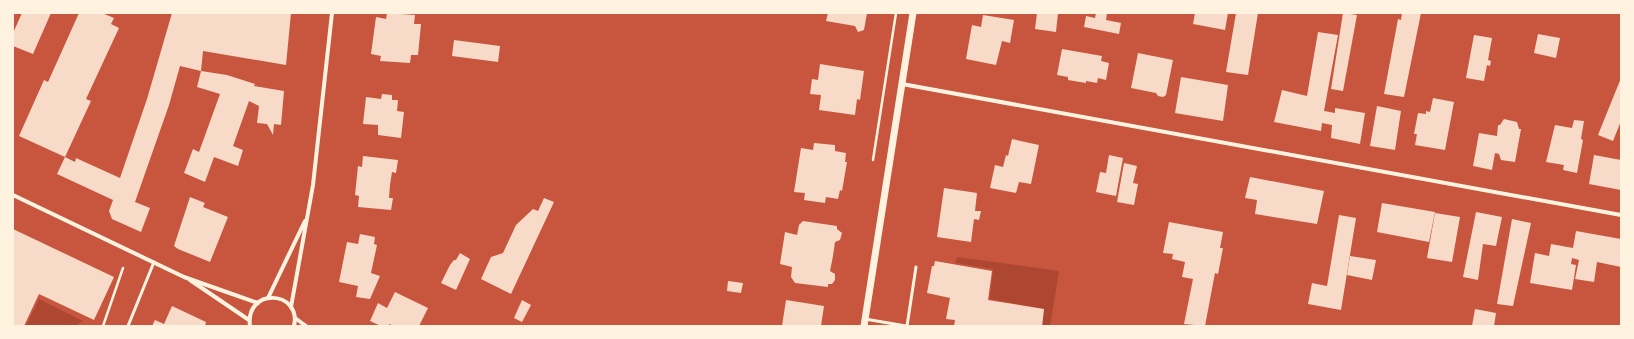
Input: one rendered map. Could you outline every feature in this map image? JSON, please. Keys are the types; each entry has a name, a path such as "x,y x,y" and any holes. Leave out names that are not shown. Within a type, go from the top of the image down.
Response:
{"street":[{"path":"294,326 295,318 291,307 313,185 332,13"},
{"path":"864,323 913,13"},
{"path":"902,84 1621,216"},
{"path":"13,195 184,277 249,320"},
{"path":"268,298 308,215"},
{"path":"184,277 258,303"},
{"path":"250,326 250,314 258,303 268,298 281,299 291,307"},
{"path":"295,318 306,326"}],"lane":[{"path":"128,326 154,262"},
{"path":"864,323 907,326 916,266"}],"path":[{"path":"103,326 123,268"}],"shaded area":[{"path":"957,257 1059,271 1050,326 1043,326 1044,309 990,299 993,269 955,263"},
{"path":"39,299 83,321 75,326 26,326"}],"building":[{"path":"22,13 51,13 33,54 13,46 13,33"},
{"path":"79,13 102,13 114,18 111,24 119,28 86,99 91,101 65,157 19,136 44,80 48,82"},
{"path":"172,13 291,13 286,65 203,51 201,71 180,66 169,105 135,202 150,208 141,232 112,219 109,211 113,200 57,174 65,157 75,162 76,158 120,178 147,99"},
{"path":"387,13 415,15 414,24 421,24 418,55 411,55 410,63 380,61 381,56 371,54 376,17 386,19"},
{"path":"828,13 867,13 864,30 858,32 855,26 826,21"},
{"path":"1037,13 1058,13 1056,32 1035,29"},
{"path":"1096,13 1107,13 1106,20 1121,23 1119,34 1084,27 1086,16 1095,18"},
{"path":"1195,13 1228,13 1225,30 1193,24"},
{"path":"1236,13 1258,13 1248,75 1226,72"},
{"path":"1343,13 1357,15 1343,91 1331,89"},
{"path":"1402,13 1421,13 1404,97 1384,94 1398,19 1401,20"},
{"path":"983,15 1014,20 1010,43 1002,41 996,65 966,59 972,25 981,27"},
{"path":"1318,32 1338,35 1324,111 1335,113 1335,108 1365,113 1360,144 1331,138 1332,125 1322,123 1321,131 1274,122 1282,90 1307,96"},
{"path":"1538,34 1560,38 1556,58 1534,53"},
{"path":"1474,35 1492,38 1488,60 1491,61 1490,66 1487,65 1484,81 1466,78"},
{"path":"454,40 500,46 498,62 452,56"},
{"path":"1062,49 1102,56 1101,61 1109,63 1106,80 1098,78 1097,83 1086,81 1086,83 1068,80 1068,77 1057,75"},
{"path":"1138,53 1173,60 1166,95 1163,97 1158,96 1156,93 1131,88"},
{"path":"820,64 864,71 860,100 857,99 855,115 819,110 821,95 810,94 812,79 818,80"},
{"path":"201,71 227,75 255,84 254,86 284,91 281,125 274,124 273,135 267,124 257,123 259,106 249,101 233,146 243,150 238,166 214,157 205,182 184,173 193,149 199,152 220,94 197,87"},
{"path":"1181,77 1228,85 1223,121 1175,113"},
{"path":"1621,78 1621,121 1613,141 1598,135"},
{"path":"382,94 392,95 392,100 398,100 397,111 404,112 401,138 378,135 378,125 363,124 366,97 381,99"},
{"path":"1433,98 1454,102 1445,150 1415,145 1417,134 1414,134 1418,113 1426,114 1426,111 1430,112"},
{"path":"1377,106 1401,111 1395,150 1370,146"},
{"path":"1504,119 1517,122 1519,129 1521,129 1515,162 1501,160 1499,154 1495,153 1492,170 1473,166 1479,133 1497,136 1498,125 1500,125"},
{"path":"1574,120 1584,121 1581,139 1583,140 1577,173 1563,170 1564,165 1546,162 1555,125 1572,128"},
{"path":"1012,139 1039,145 1031,184 1019,182 1016,193 990,188 995,165 1003,167 1006,155 1008,156"},
{"path":"814,143 835,145 835,151 846,153 845,162 847,162 842,191 840,190 838,199 826,197 825,203 804,200 805,193 794,192 801,148 813,150"},
{"path":"1109,155 1123,158 1116,196 1096,192 1100,172 1106,173"},
{"path":"1594,155 1621,160 1621,190 1589,184"},
{"path":"363,156 398,160 396,173 392,172 390,185 389,198 393,198 391,210 358,207 359,196 355,195 358,166 362,167"},
{"path":"1124,163 1137,166 1133,183 1138,184 1134,205 1117,202"},
{"path":"1250,177 1324,191 1317,224 1255,214 1257,200 1245,198"},
{"path":"944,188 977,193 975,211 981,211 979,220 974,219 971,242 937,237"},
{"path":"190,197 205,203 203,207 228,217 210,262 174,246"},
{"path":"544,198 554,202 511,294 481,279 491,257 503,253 516,225 533,209 538,211"},
{"path":"1382,203 1435,212 1429,242 1377,232"},
{"path":"1476,212 1502,217 1496,246 1483,244 1478,280 1463,277"},
{"path":"1435,213 1460,217 1452,262 1427,258"},
{"path":"1339,215 1356,218 1341,310 1308,304 1312,283 1327,286"},
{"path":"1512,219 1531,223 1513,306 1497,304"},
{"path":"803,221 837,226 837,229 842,233 840,240 835,242 830,271 835,274 835,280 832,284 828,284 828,287 795,283 791,277 792,267 780,264 785,232 797,235 799,225"},
{"path":"1169,222 1223,232 1220,248 1223,248 1218,274 1215,273 1205,326 1184,324 1193,279 1182,277 1185,262 1172,259 1173,254 1163,253"},
{"path":"13,229 114,277 94,320 39,294 24,326 13,326"},
{"path":"1576,231 1621,239 1621,267 1597,262 1594,282 1575,279 1579,260 1572,258 1571,264 1576,265 1572,290 1530,283 1535,253 1549,256 1551,244 1573,248"},
{"path":"360,234 375,237 374,244 377,245 371,273 380,276 370,299 356,297 358,286 339,282 347,242 358,244"},
{"path":"460,253 470,259 456,290 441,283 450,265 454,260 456,260"},
{"path":"1350,256 1376,260 1372,280 1347,275"},
{"path":"935,261 992,271 988,300 1044,309 1042,326 954,326 955,320 946,319 950,298 927,293 932,266 934,266"},
{"path":"728,281 743,283 741,293 727,291"},
{"path":"395,292 428,308 419,326 394,326 389,324 389,326 381,326 370,321 378,303 387,308"},
{"path":"522,300 531,305 522,322 514,318"},
{"path":"786,300 824,306 821,326 782,326"},
{"path":"172,306 206,322 205,326 152,326 155,320 164,324"},
{"path":"1475,309 1496,313 1494,326 1472,326"}]}
